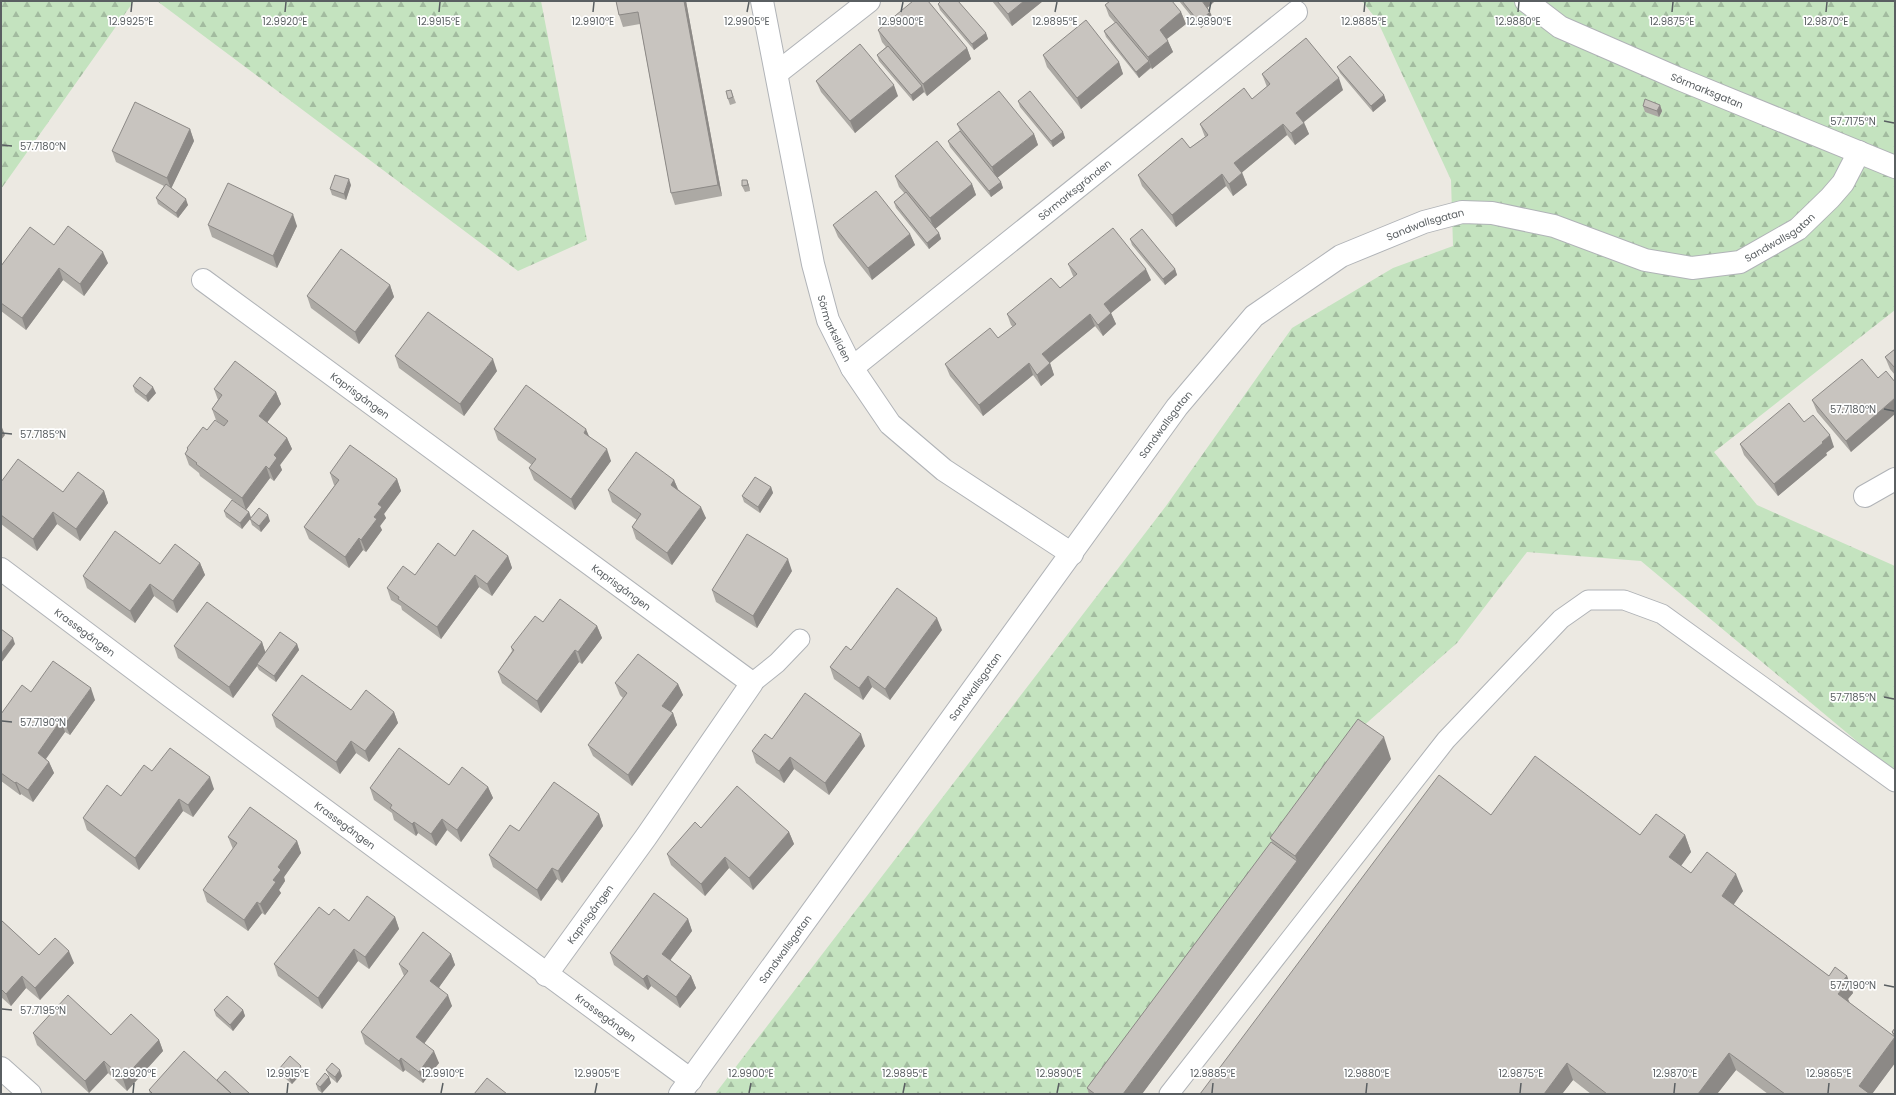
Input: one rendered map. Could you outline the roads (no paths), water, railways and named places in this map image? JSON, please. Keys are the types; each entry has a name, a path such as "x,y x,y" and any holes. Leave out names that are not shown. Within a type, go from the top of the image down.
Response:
{"street":[{"name":"Sörmarksliden","path":"762,1 813,264 828,320 852,368 890,424 944,470 1072,554"},
{"path":"777,73 869,1"},
{"name":"Sörmarksgatan","path":"1526,1 1560,27 1678,78 1895,167"},
{"name":"Sörmarksgränden","path":"852,368 1296,12"},
{"name":"Sandwallsgatan","path":"686,1087 1177,407 1254,316 1341,256 1424,222 1462,212 1492,213 1554,226 1644,260 1692,268 1740,262 1798,229 1843,184 1859,152"},
{"name":"Kaprisgången","path":"203,280 752,683 646,837 546,974"},
{"path":"1865,496 1895,478"},
{"name":"Krassegången","path":"1,569 546,974 686,1087"},
{"path":"1,1068 30,1094"}],"lane":[{"path":"1169,1094 1446,740 1561,619 1588,600 1624,600 1662,614 1895,782"},
{"path":"752,683 777,663 800,639"}]}
